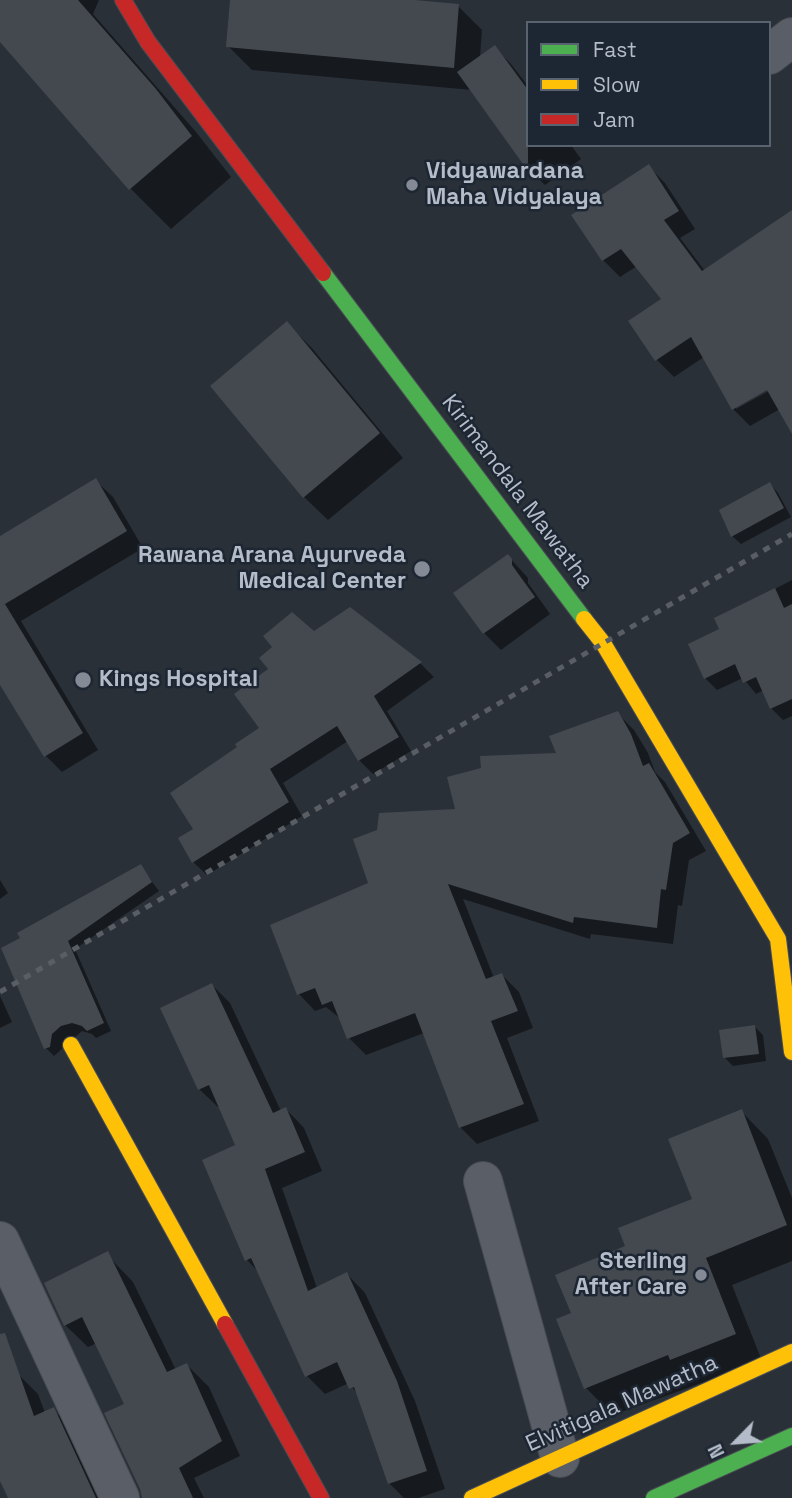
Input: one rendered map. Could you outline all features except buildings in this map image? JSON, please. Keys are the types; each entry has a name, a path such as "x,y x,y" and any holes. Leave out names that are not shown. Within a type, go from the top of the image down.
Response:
{"main road":[{"name":"Kirimandala Mawatha","path":"123,0 148,42 603,643 778,939 792,1052"},
{"path":"71,1045 321,1498"},
{"name":"Elvitigala Mawatha","path":"472,1498 792,1352"},
{"path":"654,1498 792,1436"}],"street":[{"path":"771,53 792,37"},
{"path":"483,1181 560,1458"},
{"path":"0,1241 120,1498"}],"railway":[{"path":"0,992 792,534"}],"traffic: fast":[{"path":"323,273 584,619"},
{"path":"654,1498 792,1436"}],"traffic: slow":[{"path":"584,619 603,643 778,939 792,1052"},
{"path":"71,1045 225,1324"},
{"path":"472,1498 792,1352"}],"traffic: jam":[{"path":"123,0 148,42 323,273"},
{"path":"225,1324 321,1498"}],"place":[{"name":"Vidyawardana Maha Vidyalaya","path":"412,185"},
{"name":"Rawana Arana Ayurveda Medical Center","path":"422,569"},
{"name":"Kings Hospital","path":"83,680"},
{"name":"Sterling After Care","path":"701,1275"}]}
